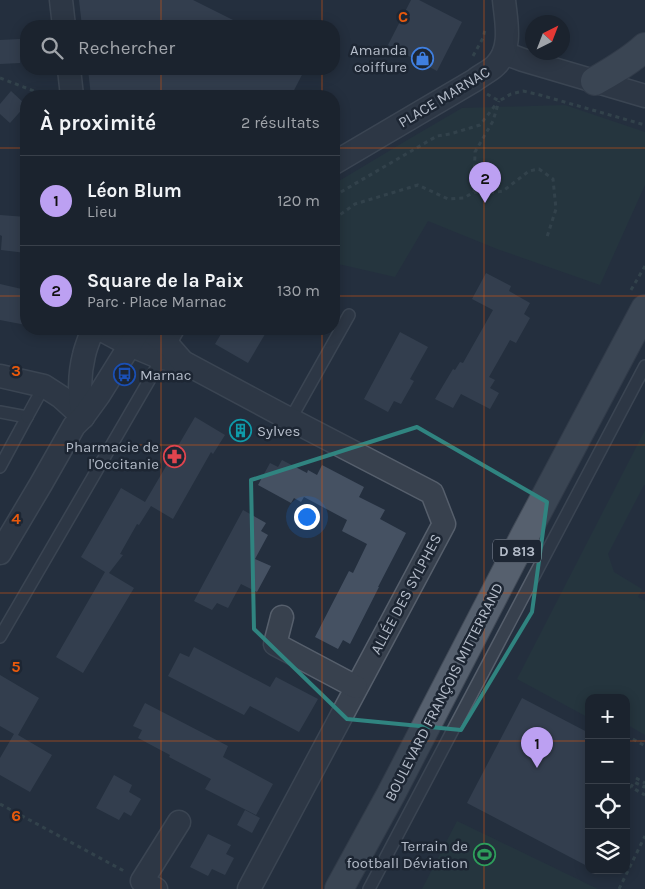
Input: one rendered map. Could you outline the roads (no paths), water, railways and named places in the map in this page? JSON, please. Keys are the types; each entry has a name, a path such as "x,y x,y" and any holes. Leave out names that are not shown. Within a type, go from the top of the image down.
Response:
{"main road":[{"path":"594,81 638,54 645,47"},
{"name":"BOULEVARD FRANÇOIS MITTERRAND","path":"339,889 391,794 645,309"}],"street":[{"path":"61,0 63,20"},
{"name":"PLACE MARNAC","path":"340,159 496,66 504,53 507,35 504,0"},
{"path":"504,53 645,96"},
{"path":"70,75 71,90"},
{"path":"83,417 79,389 84,354 91,335"},
{"name":"ALLÉE DES SYLPHES","path":"156,335 173,349 290,420 432,493 444,524 249,889"},
{"path":"0,553 74,426 99,396 135,337"},
{"name":"ALLÉE DES SYLPHES","path":"135,337 173,349"},
{"path":"44,386 71,371 84,354"},
{"path":"0,376 44,386 61,397 83,417"},
{"path":"282,617 275,644 356,687"},
{"path":"149,885 178,822"}],"lane":[{"path":"340,331 349,315"},
{"path":"290,420 338,335"},
{"path":"0,637 173,349"},
{"path":"369,889 645,366"},
{"path":"0,467 44,386"},
{"path":"0,412 27,417"}],"place":[{"name":"Amanda coiffure","path":"423,59"},
{"name":"Square de la Paix","path":"485,203"},
{"name":"Marnac","path":"124,375"},
{"name":"Sylves","path":"241,431"},
{"name":"Pharmacie de l'Occitanie","path":"175,456"},
{"name":"Léon Blum","path":"537,768"},
{"name":"Terrain de football Déviation","path":"484,855"}]}
